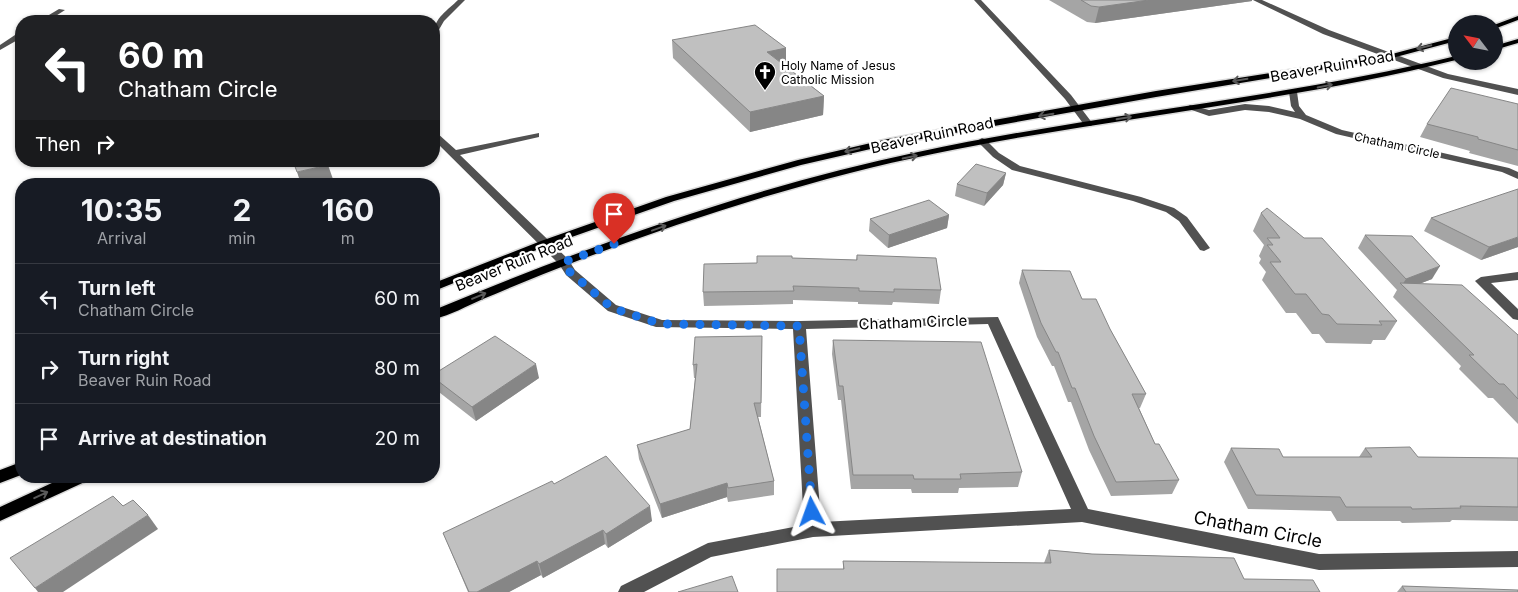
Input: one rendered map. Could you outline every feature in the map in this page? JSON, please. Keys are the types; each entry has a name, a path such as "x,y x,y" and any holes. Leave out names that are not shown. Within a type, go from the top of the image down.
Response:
{"main road":[{"path":"1503,24 1518,18"},
{"path":"1503,45 1518,40"},
{"name":"Beaver Ruin Road","path":"440,285 545,243 670,199 798,163 888,142 1165,92 1392,56 1448,41"},
{"name":"Beaver Ruin Road","path":"440,313 564,262 680,220 808,181 894,160 982,142 1293,92 1422,67 1448,60"},
{"path":"0,477 15,471"},
{"path":"0,514 68,483"}],"street":[{"path":"440,22 462,0"},
{"path":"977,0 1078,109 1088,124"},
{"path":"1256,0 1326,32 1422,67 1457,79 1518,92"},
{"path":"53,15 61,10"},
{"path":"0,48 15,39"},
{"path":"1293,92 1295,106 1303,117"},
{"name":"Chatham Circle","path":"1190,108 1209,113 1253,108 1303,117 1339,132 1505,170 1518,176"},
{"path":"453,154 536,135"},
{"name":"Chatham Circle","path":"440,142 564,262 570,272 612,308 661,324 799,326 992,320 1082,515"},
{"path":"982,142 996,156 1016,168 1136,199 1170,210 1183,219 1204,248"},
{"path":"1518,276 1481,281 1518,316"},
{"path":"799,326 813,530"},
{"name":"Chatham Circle","path":"627,592 708,550 813,530 1082,515 1319,562 1518,559"}],"building":[{"path":"1081,0 1149,0 1099,7 1091,6"},
{"path":"755,25 786,48 767,52 824,96 750,112 672,40"},
{"path":"1451,88 1518,104 1518,150 1478,139 1478,137 1427,124"},
{"path":"976,164 1006,173 987,193 957,184"},
{"path":"295,167 319,167 297,172"},
{"path":"1518,189 1518,237 1489,247 1431,218"},
{"path":"929,200 949,215 889,235 870,219"},
{"path":"1267,208 1304,238 1322,238 1397,321 1379,321 1382,325 1337,324 1329,315 1322,314 1306,294 1295,294 1270,262 1281,262 1267,245 1273,245 1267,238 1280,238 1261,213"},
{"path":"1365,235 1412,236 1440,266 1406,279"},
{"path":"857,255 936,258 941,290 894,289 894,292 859,291 859,288 793,286 794,291 703,292 704,264 757,263 757,256 857,260"},
{"path":"1022,270 1070,271 1082,299 1096,299 1110,329 1146,394 1132,394 1155,444 1159,444 1179,480 1116,482 1094,436 1075,388 1072,388 1058,352 1056,352 1041,323"},
{"path":"1400,283 1462,285 1518,335 1518,399 1504,384 1499,384 1469,355 1474,355"},
{"path":"495,336 536,364 472,407 440,383 440,370"},
{"path":"762,336 761,403 754,403 774,481 728,488 727,483 660,504 637,445 690,429 697,364 693,365 695,337"},
{"path":"833,340 981,342 1022,472 960,474 961,479 914,479 913,475 853,475 843,386 839,386"},
{"path":"1410,447 1418,457 1518,458 1518,507 1460,506 1461,508 1412,509 1411,507 1346,507 1340,497 1256,495 1231,448 1279,449 1283,457 1372,457 1365,448"},
{"path":"606,456 650,506 606,534 603,530 539,564 537,561 477,592 469,592 443,533 552,481 554,484"},
{"path":"113,496 123,506 133,500 148,515 35,588 10,558"},
{"path":"1049,550 1092,554 1234,558 1244,579 1313,580 1320,592 777,592 777,569 844,569 843,561 1051,563"},
{"path":"732,576 738,592 678,592"},
{"path":"1402,586 1518,590 1518,592 1406,592"}],"place":[{"name":"Holy Name of Jesus Catholic Mission","path":"765,91"}],"route":[{"path":"614,244 564,262 570,272 612,308 661,324 799,326 812,512"}]}
